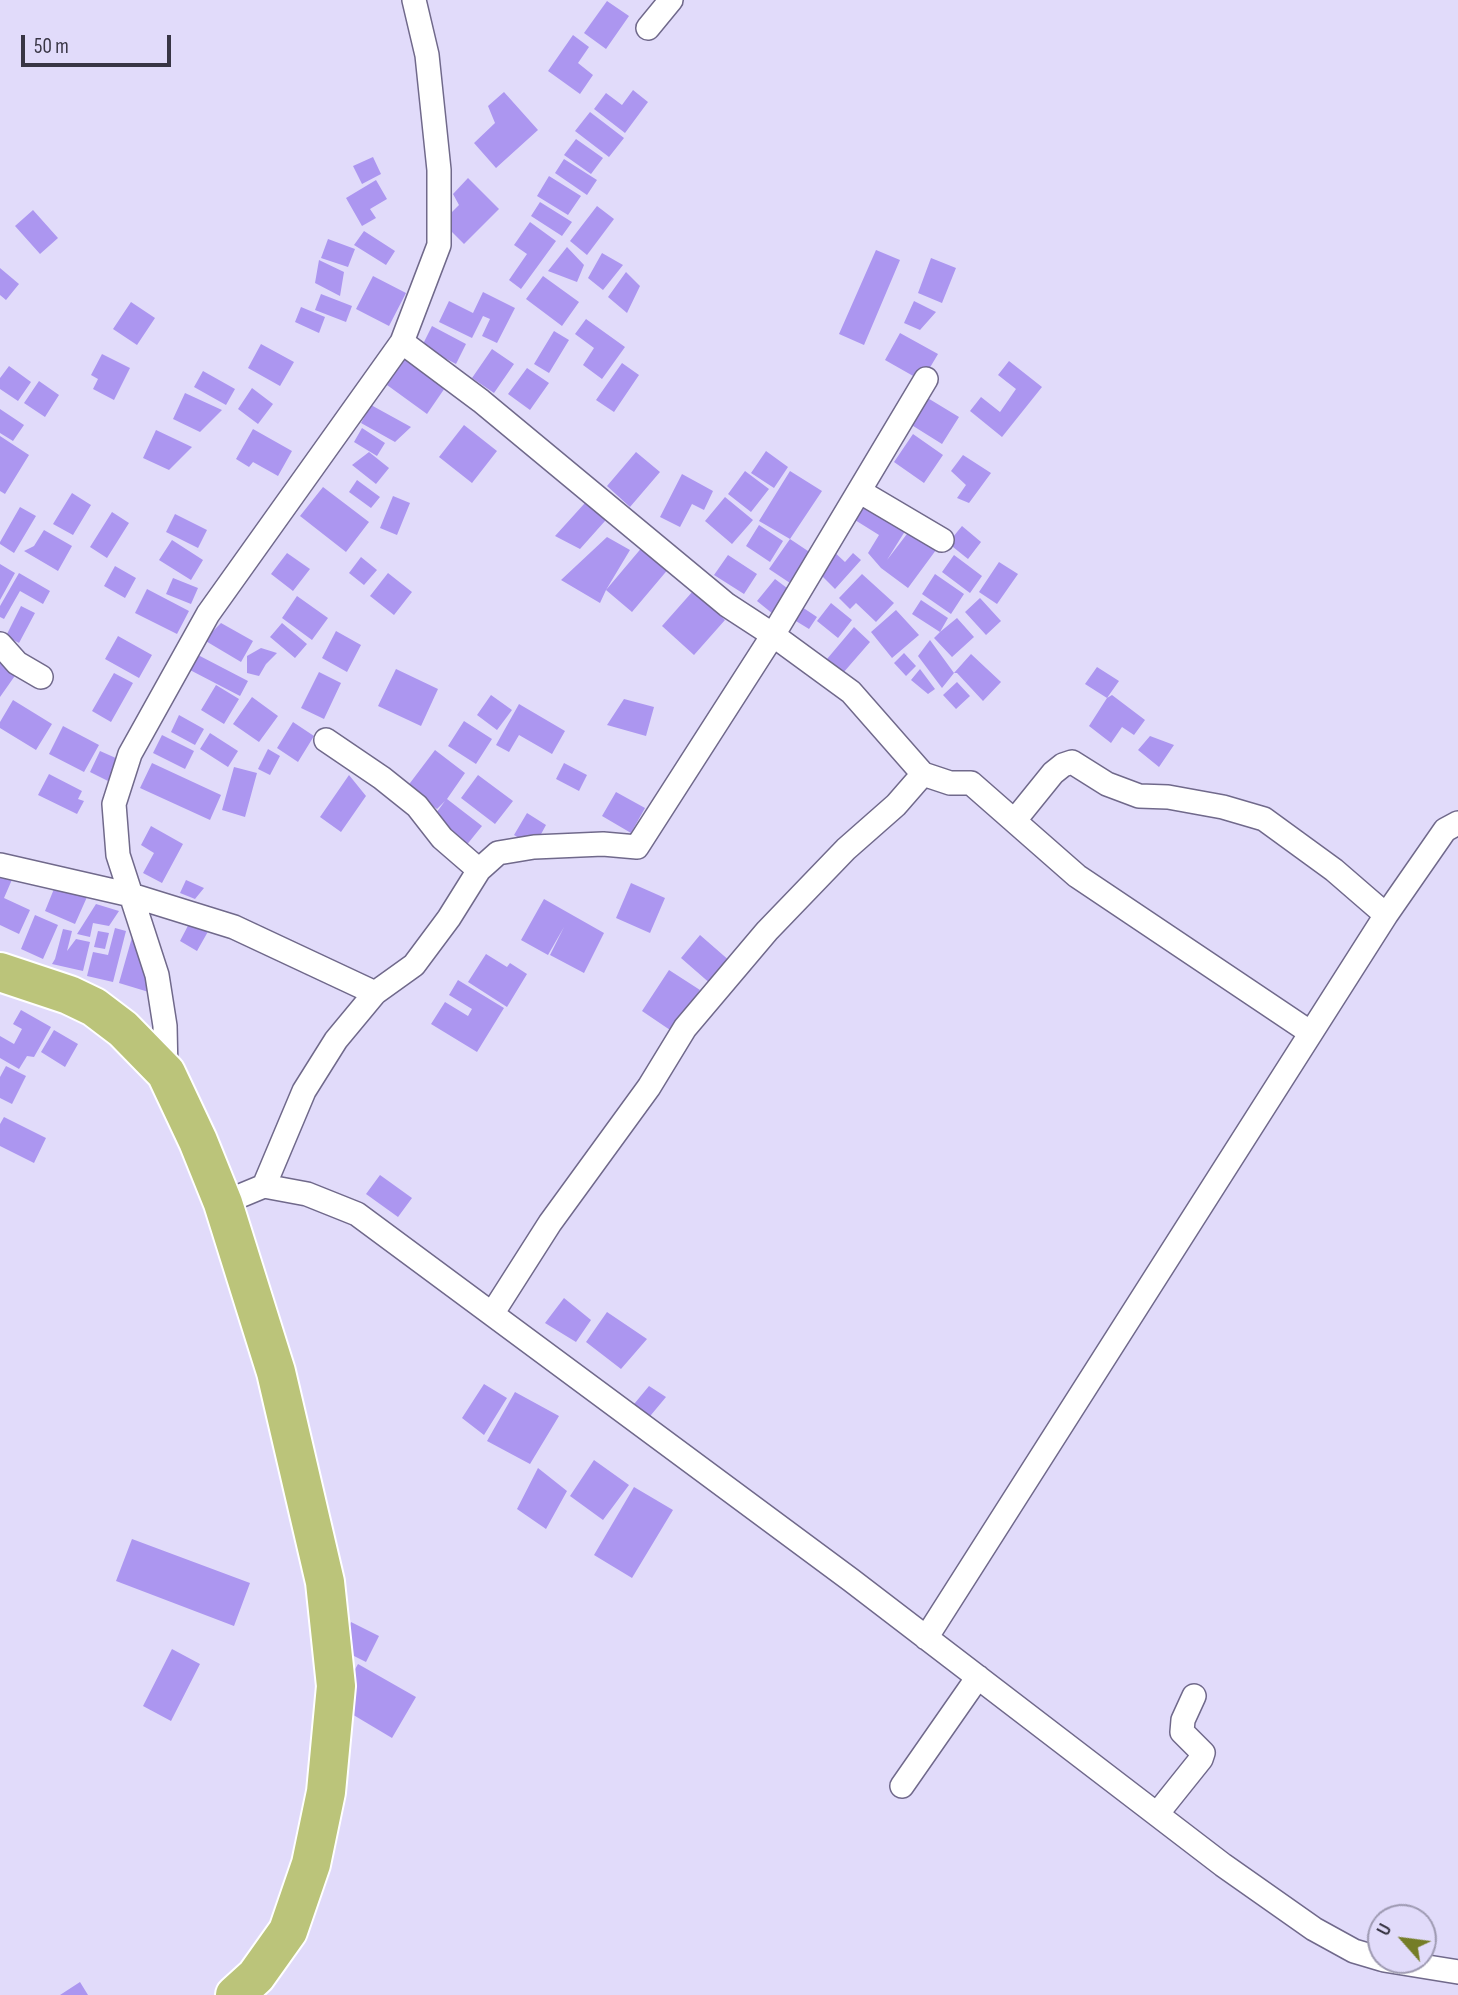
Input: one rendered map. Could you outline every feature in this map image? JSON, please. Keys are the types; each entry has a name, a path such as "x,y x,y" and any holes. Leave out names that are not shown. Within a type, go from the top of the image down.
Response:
{"highway":[{"path":"0,972 69,995 94,1007 123,1029 166,1073 223,1203 275,1372 325,1582 336,1686 326,1792 311,1864 288,1931 256,1976 235,1995"}],"street":[{"path":"166,1073 165,1026 157,975 118,855 114,804 130,754 208,614 402,342 439,245 439,170 426,55 414,0"},
{"path":"648,27 671,0"},
{"path":"402,342 481,401 727,605 851,692 923,774 950,783 971,783 1077,876 1311,1033"},
{"path":"264,1186 304,1091 336,1040 375,993 414,965 449,918 479,870 498,853 534,847 603,844 637,847 773,635 926,379"},
{"path":"859,491 942,540"},
{"path":"0,644 17,663 41,677"},
{"path":"326,740 382,778 417,806 442,838 479,870"},
{"path":"1015,820 1053,773 1072,762 1107,784 1139,796 1168,797 1223,807 1264,819 1334,870 1386,915"},
{"path":"492,1314 550,1223 649,1087 685,1028 767,931 846,849 896,805 923,774"},
{"path":"926,1638 1386,915 1445,830 1458,823"},
{"path":"0,864 131,895 234,927 375,993"},
{"path":"223,1203 264,1186 307,1194 357,1214 978,1677 1223,1865 1314,1929 1367,1955"},
{"path":"902,1786 978,1677"},
{"path":"1157,1814 1203,1753 1185,1736 1181,1727 1194,1696"},
{"path":"1437,1969 1458,1972"}],"building":[{"path":"607,1 629,16 606,49 584,33"},
{"path":"573,35 589,47 578,63 593,75 580,94 548,71"},
{"path":"633,90 648,102 625,133 594,109 606,93 622,105"},
{"path":"504,92 538,130 496,168 474,143 495,123 488,106"},
{"path":"590,112 624,138 609,157 575,131"},
{"path":"576,139 603,158 591,174 564,155"},
{"path":"373,157 381,174 362,184 353,166"},
{"path":"564,159 597,180 587,195 555,173"},
{"path":"549,176 581,196 568,215 537,196"},
{"path":"468,178 499,209 464,244 442,222 459,205 453,194"},
{"path":"376,180 387,199 370,209 376,218 362,226 346,198"},
{"path":"540,202 572,222 562,236 531,216"},
{"path":"597,206 614,219 587,255 570,241"},
{"path":"33,210 58,238 40,254 15,226"},
{"path":"530,222 556,241 521,289 509,280 527,254 514,245"},
{"path":"364,231 395,251 386,265 354,245"},
{"path":"328,239 355,249 348,267 321,258"},
{"path":"567,247 584,265 577,282 548,271"},
{"path":"876,250 900,260 864,345 839,334"},
{"path":"602,253 623,265 603,290 588,278"},
{"path":"931,258 956,268 942,303 918,293"},
{"path":"319,260 344,272 340,296 315,283"},
{"path":"0,268 19,284 6,300 0,295"},
{"path":"626,272 640,286 627,313 608,297"},
{"path":"373,276 406,293 389,326 356,309"},
{"path":"543,276 579,302 562,326 526,299"},
{"path":"483,292 515,308 497,343 482,336 490,319 483,316 472,338 439,322 449,301 473,313"},
{"path":"321,294 352,306 346,322 315,310"},
{"path":"914,301 936,312 920,330 904,323"},
{"path":"131,302 155,318 137,345 113,329"},
{"path":"301,307 325,317 319,333 295,322"},
{"path":"586,319 625,347 602,379 583,365 594,348 575,334"},
{"path":"432,326 466,344 456,364 422,346"},
{"path":"554,331 569,340 549,373 534,364"},
{"path":"900,333 938,354 922,381 885,360"},
{"path":"261,344 294,362 280,386 248,368"},
{"path":"492,349 514,364 494,393 472,378"},
{"path":"409,353 449,382 427,414 387,385"},
{"path":"102,354 130,368 114,400 93,389 98,379 91,375"},
{"path":"1009,361 1042,387 1002,437 970,411 981,397 1000,412 1016,389 998,375"},
{"path":"622,363 639,375 614,412 596,400"},
{"path":"9,366 31,382 18,401 0,389 0,378"},
{"path":"527,368 549,383 530,410 508,394"},
{"path":"203,371 235,389 226,405 194,387"},
{"path":"39,381 59,395 45,417 24,403"},
{"path":"252,388 273,404 258,424 238,409"},
{"path":"185,393 222,410 200,432 173,419"},
{"path":"926,397 959,417 942,444 910,424"},
{"path":"371,405 411,427 395,442 361,423"},
{"path":"0,409 24,425 13,441 0,433"},
{"path":"464,425 497,451 472,483 439,457"},
{"path":"362,428 385,443 377,456 354,442"},
{"path":"253,429 292,451 278,476 253,462 249,467 236,459"},
{"path":"156,430 192,447 169,470 143,458"},
{"path":"913,434 943,455 924,483 894,462"},
{"path":"0,436 29,455 5,494 0,491"},
{"path":"766,451 788,467 774,488 751,473"},
{"path":"369,452 389,468 376,484 352,465"},
{"path":"636,452 660,472 630,507 607,486"},
{"path":"963,455 991,473 969,503 957,498 966,485 951,471"},
{"path":"745,471 769,489 751,512 728,494"},
{"path":"790,471 822,491 790,539 759,521"},
{"path":"682,474 713,491 704,510 692,504 680,527 660,517"},
{"path":"357,480 380,497 371,508 349,492"},
{"path":"323,487 369,522 346,552 300,516"},
{"path":"72,493 91,505 73,535 53,524"},
{"path":"594,493 613,512 580,549 555,536"},
{"path":"393,496 410,503 397,535 380,528"},
{"path":"725,497 753,520 732,544 705,521"},
{"path":"866,502 907,528 887,560 910,530 936,550 908,588 881,568 868,553 879,535 855,520"},
{"path":"20,507 36,516 14,553 0,542"},
{"path":"112,512 129,523 107,558 90,547"},
{"path":"175,514 207,530 198,548 166,532"},
{"path":"759,525 783,541 770,562 746,546"},
{"path":"962,526 981,542 968,559 948,543"},
{"path":"44,530 72,546 58,571 24,551 34,546"},
{"path":"607,537 630,550 600,603 561,580"},
{"path":"649,539 675,561 632,612 606,590"},
{"path":"790,539 811,553 790,583 769,569"},
{"path":"172,540 203,560 191,580 159,560"},
{"path":"831,549 845,562 853,553 861,560 835,589 819,573"},
{"path":"287,553 310,569 293,591 271,574"},
{"path":"728,555 757,574 744,594 714,575"},
{"path":"954,555 982,576 970,593 942,572"},
{"path":"361,557 377,570 364,585 349,573"},
{"path":"999,562 1018,574 997,604 979,592"},
{"path":"0,564 15,573 0,600"},
{"path":"115,566 136,578 125,598 104,586"},
{"path":"19,573 50,591 43,604 20,591 4,619 0,617 0,606"},
{"path":"388,573 412,592 394,615 370,596"},
{"path":"862,574 894,603 876,622 856,603 850,609 839,598"},
{"path":"935,574 964,594 951,614 922,594"},
{"path":"173,578 198,588 191,604 166,594"},
{"path":"775,579 791,591 773,614 757,601"},
{"path":"147,589 189,611 177,634 135,613"},
{"path":"693,591 725,620 694,655 662,626"},
{"path":"297,596 328,618 312,640 282,618"},
{"path":"980,598 1001,621 986,635 965,612"},
{"path":"921,600 948,618 940,632 912,614"},
{"path":"831,603 852,620 838,638 817,621"},
{"path":"799,605 817,617 809,629 791,618"},
{"path":"21,606 35,613 19,643 6,636"},
{"path":"896,610 919,635 892,658 871,632"},
{"path":"957,618 974,637 952,657 934,638"},
{"path":"221,623 253,641 241,662 204,640"},
{"path":"282,623 307,644 295,658 270,637"},
{"path":"854,627 870,642 843,673 827,659"},
{"path":"336,631 361,645 347,672 322,658"},
{"path":"118,636 152,655 139,678 105,659"},
{"path":"930,640 954,673 942,688 918,656"},
{"path":"261,648 277,653 259,676 247,673 247,656"},
{"path":"904,653 916,666 906,676 894,663"},
{"path":"971,654 1001,682 983,701 954,673"},
{"path":"198,655 248,681 240,696 190,670"},
{"path":"0,656 19,670 0,697"},
{"path":"1097,667 1119,681 1107,698 1085,684"},
{"path":"396,669 438,689 421,726 378,706"},
{"path":"920,669 935,689 928,694 911,680"},
{"path":"319,672 341,683 324,719 301,708"},
{"path":"114,673 133,683 111,722 92,711"},
{"path":"957,682 970,696 956,709 943,695"},
{"path":"216,685 239,699 224,724 201,710"},
{"path":"491,695 512,710 497,730 477,715"},
{"path":"1112,695 1145,720 1134,735 1122,727 1111,743 1089,726 1107,698"},
{"path":"252,697 278,716 259,742 233,724"},
{"path":"624,699 654,707 646,736 607,725"},
{"path":"13,700 52,724 36,750 0,728 0,722"},
{"path":"519,704 565,731 552,754 519,735 509,752 496,745"},
{"path":"179,715 204,729 195,745 171,732"},
{"path":"464,721 492,739 476,764 448,746"},
{"path":"293,722 314,736 298,762 277,748"},
{"path":"63,726 99,745 84,772 49,754"},
{"path":"210,733 238,751 228,767 200,749"},
{"path":"162,735 194,751 185,769 153,753"},
{"path":"1150,736 1174,745 1159,767 1138,750"},
{"path":"268,749 280,756 270,775 258,769"},
{"path":"435,750 465,773 447,799 482,826 465,847 431,820 445,801 437,809 407,787"},
{"path":"100,751 118,759 108,781 90,772"},
{"path":"152,763 221,795 210,820 140,788"},
{"path":"564,763 587,775 579,791 556,779"},
{"path":"234,767 257,773 245,817 222,810"},
{"path":"49,774 82,791 78,799 84,801 77,814 38,795"},
{"path":"349,775 366,796 341,832 320,817"},
{"path":"478,775 513,801 495,824 461,798"},
{"path":"616,792 645,808 631,833 602,816"},
{"path":"527,813 546,825 534,847 514,835"},
{"path":"151,826 183,844 162,883 143,873 154,853 141,845"},
{"path":"0,868 14,875 4,898 30,910 19,934 0,925"},
{"path":"186,880 204,888 195,899 180,893"},
{"path":"631,883 665,898 650,933 616,918"},
{"path":"56,884 87,897 75,924 45,911"},
{"path":"544,899 604,933 584,973 550,955 564,927 548,955 521,940"},
{"path":"96,904 119,911 109,926 93,923 90,937 77,934"},
{"path":"35,915 58,925 43,959 21,949"},
{"path":"192,918 210,928 197,951 180,941"},
{"path":"115,928 126,931 113,982 87,976 93,952 108,955"},
{"path":"63,929 72,931 67,951 76,939 90,942 83,971 52,964"},
{"path":"98,931 109,933 105,949 94,947"},
{"path":"133,934 152,993 119,983"},
{"path":"700,935 731,962 712,985 681,958"},
{"path":"486,954 507,967 510,963 527,974 507,1007 468,982"},
{"path":"669,970 700,990 673,1032 642,1011"},
{"path":"458,980 504,1008 477,1052 431,1024 445,1002 468,1016 472,1009 449,995"},
{"path":"21,1010 51,1027 34,1057 27,1056 19,1069 0,1058 0,1036 14,1044 22,1029 13,1024"},
{"path":"54,1030 78,1044 65,1067 41,1052"},
{"path":"6,1066 26,1076 12,1104 0,1098 0,1077"},
{"path":"4,1117 46,1138 34,1163 0,1146 0,1124"},
{"path":"380,1175 412,1198 398,1217 366,1194"},
{"path":"564,1298 591,1320 576,1342 545,1323"},
{"path":"607,1312 647,1339 621,1369 586,1342"},
{"path":"484,1384 507,1398 484,1435 462,1418"},
{"path":"649,1386 666,1397 646,1421 630,1409"},
{"path":"515,1392 559,1416 530,1464 487,1441"},
{"path":"594,1460 629,1485 603,1520 570,1496"},
{"path":"538,1468 567,1491 546,1529 517,1509"},
{"path":"634,1487 673,1510 632,1578 594,1555"},
{"path":"132,1539 250,1583 234,1626 116,1581"},
{"path":"351,1622 379,1636 366,1662 338,1648"},
{"path":"172,1649 200,1664 171,1721 143,1706"},
{"path":"358,1664 416,1697 392,1738 335,1704"},
{"path":"80,1982 88,1995 60,1995"}]}
